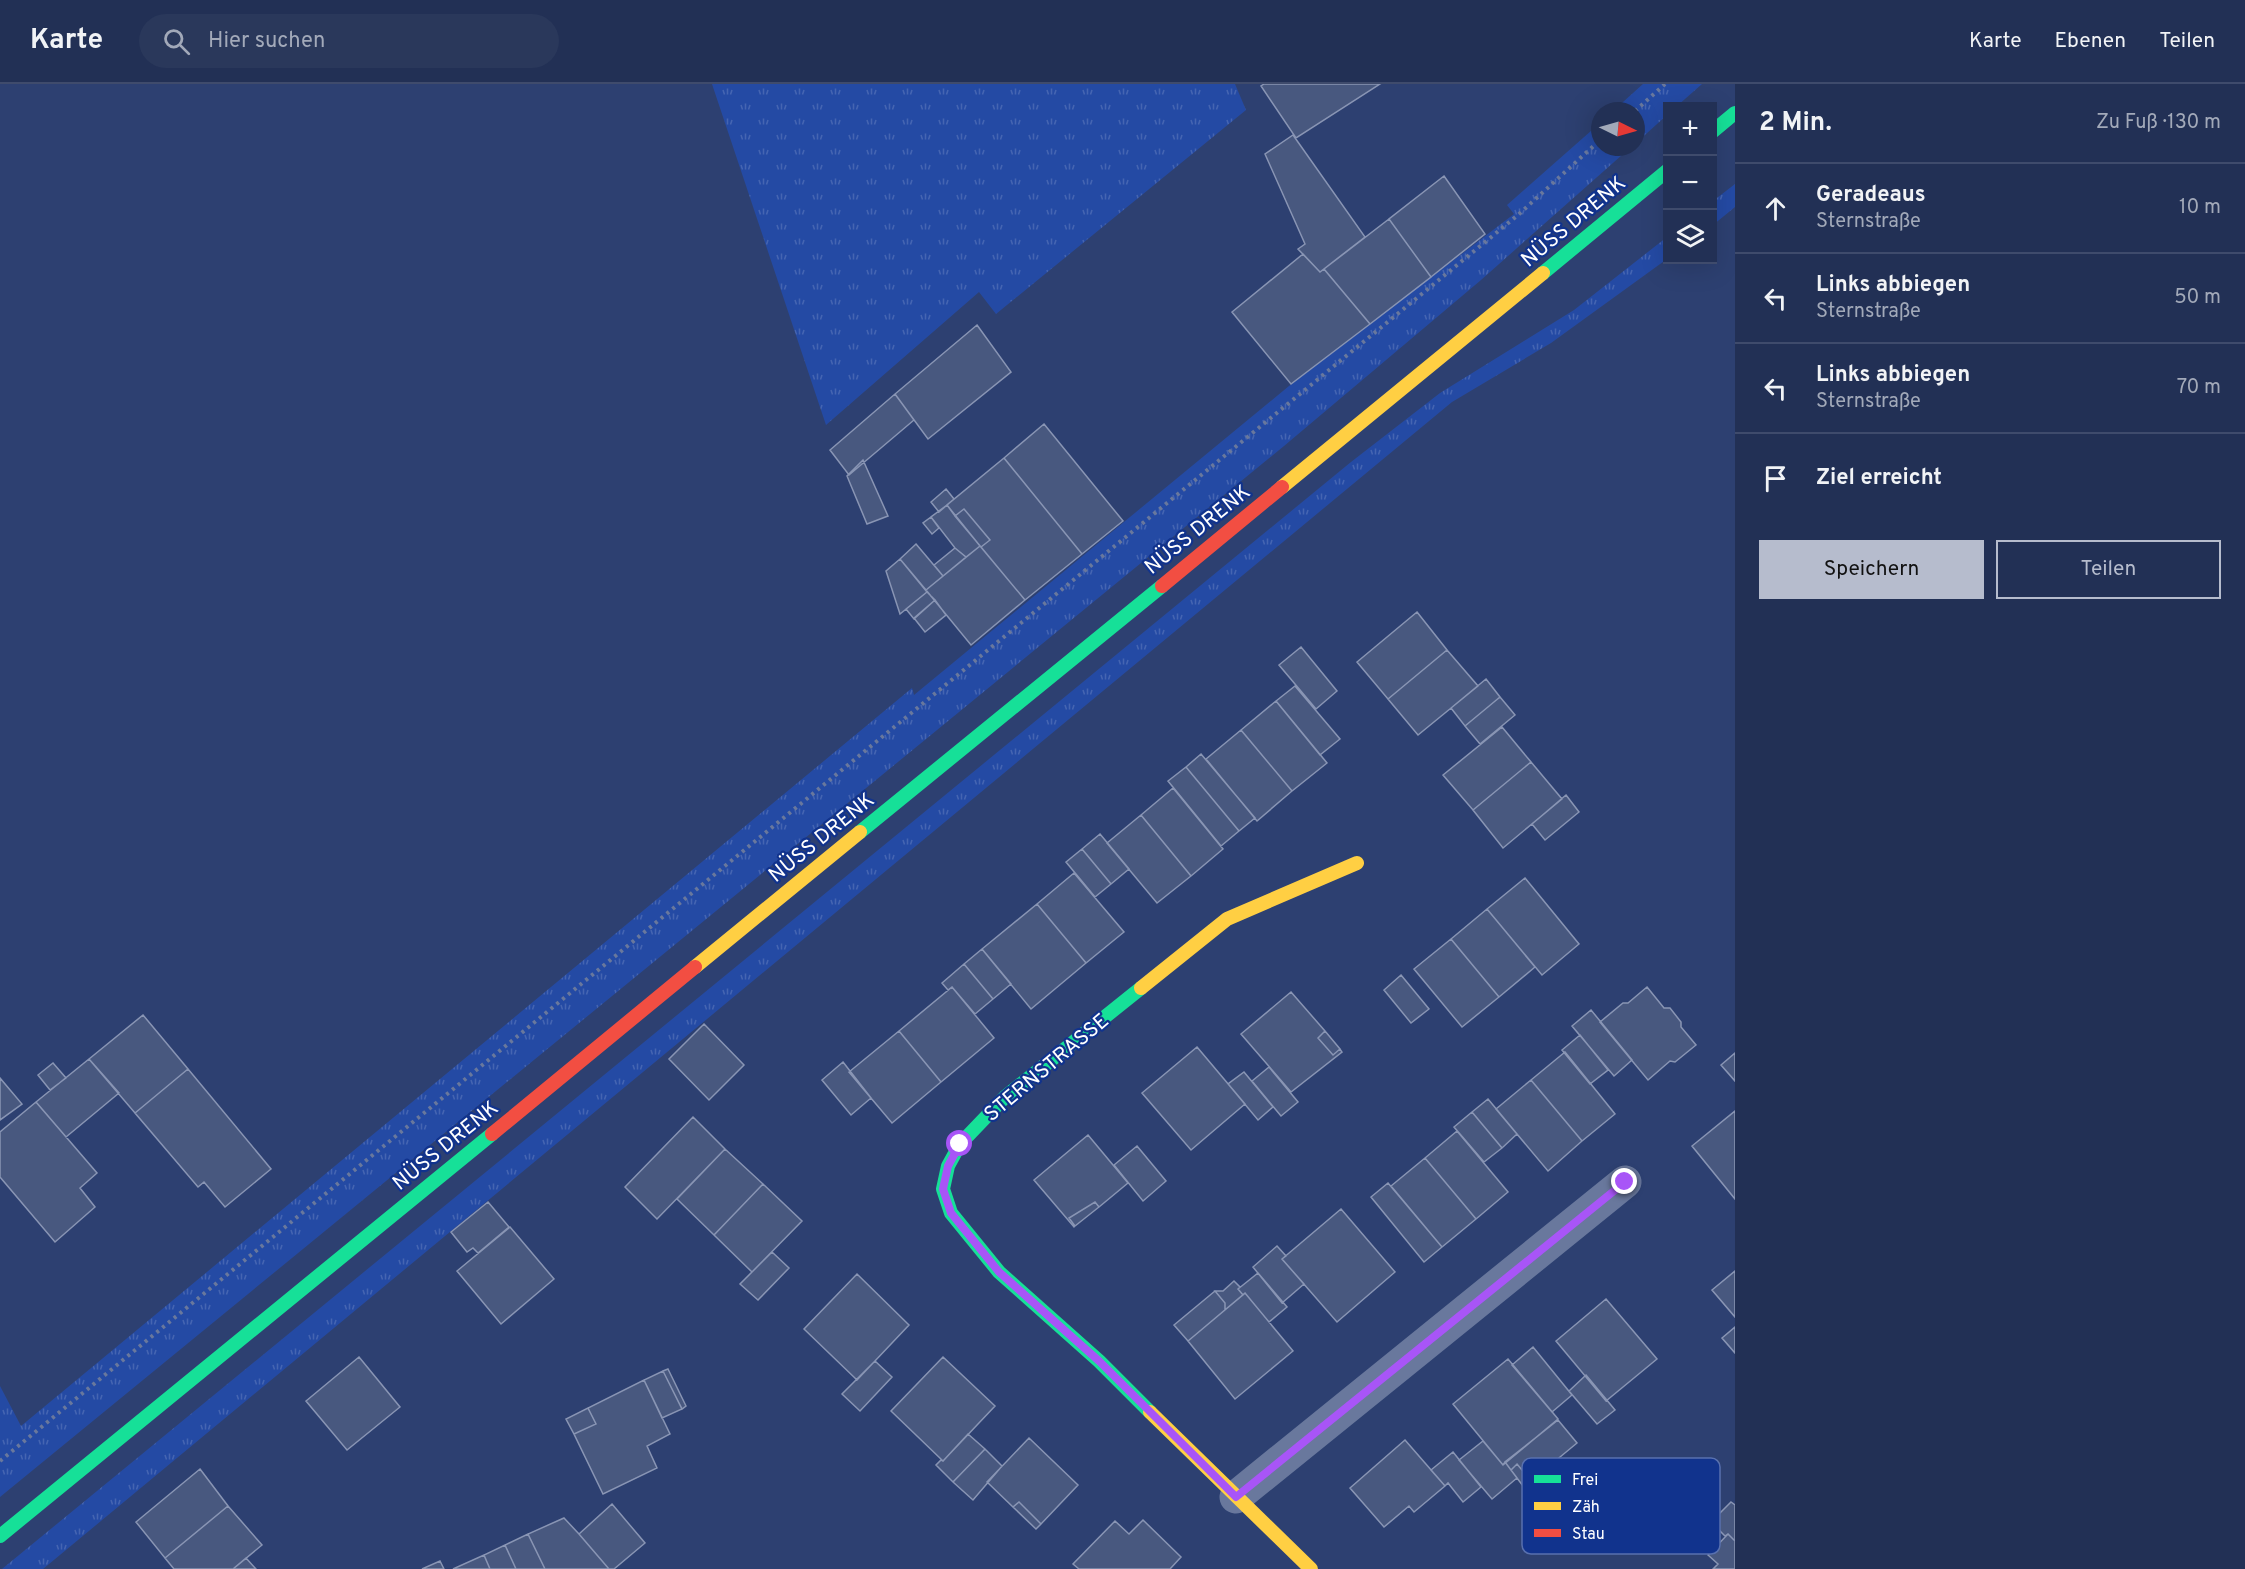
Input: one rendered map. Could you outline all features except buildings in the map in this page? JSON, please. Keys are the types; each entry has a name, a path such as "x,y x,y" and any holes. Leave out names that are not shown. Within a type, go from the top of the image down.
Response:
{"main road":[{"path":"1717,129 1735,113"},
{"name":"NÜSS DRENK","path":"0,1536 1663,174"},
{"name":"STERNSTRASSE","path":"1311,1569 1099,1361 999,1272 951,1213 943,1189 948,1166 960,1144 1005,1097 1227,919 1357,863"}],"street":[{"path":"1236,1497 1625,1182"}],"path":[{"path":"1645,102 1665,84"},
{"path":"0,1461 1518,215 1591,148"}],"green space":[{"path":"712,84 1235,84 1246,110 996,314 979,292 826,425"},
{"path":"1643,84 1702,84 1682,102 1663,102 1663,119 1645,135 1645,102 1623,102"},
{"path":"1591,131 1591,156 1621,156 1481,280 1284,446 0,1497 0,1386 21,1426 912,688 914,695 1289,386 1514,214 1507,205"},
{"path":"1735,184 1735,207 1717,222 1717,210 1717,198"},
{"path":"1663,240 1663,262 1551,343 1452,402 43,1569 2,1569 1351,462 1440,393 1574,310"}],"traffic: fast":[{"path":"1717,128 1735,113"},
{"path":"1543,273 1663,174"},
{"path":"860,832 1162,586"},
{"path":"1141,988 1005,1097 960,1144 948,1166 943,1189 951,1213 999,1272 1099,1361 1150,1412"},
{"path":"0,1536 492,1134"}],"traffic: slow":[{"path":"1282,487 1543,273"},
{"path":"695,967 860,832"},
{"path":"1141,988 1227,919 1357,863"},
{"path":"1150,1412 1311,1569"}],"traffic: jam":[{"path":"1162,586 1282,487"},
{"path":"492,1134 695,967"}],"route":[{"path":"960,1144 948,1166 943,1189 951,1213 999,1272 1099,1361 1236,1497 1625,1182"}]}
